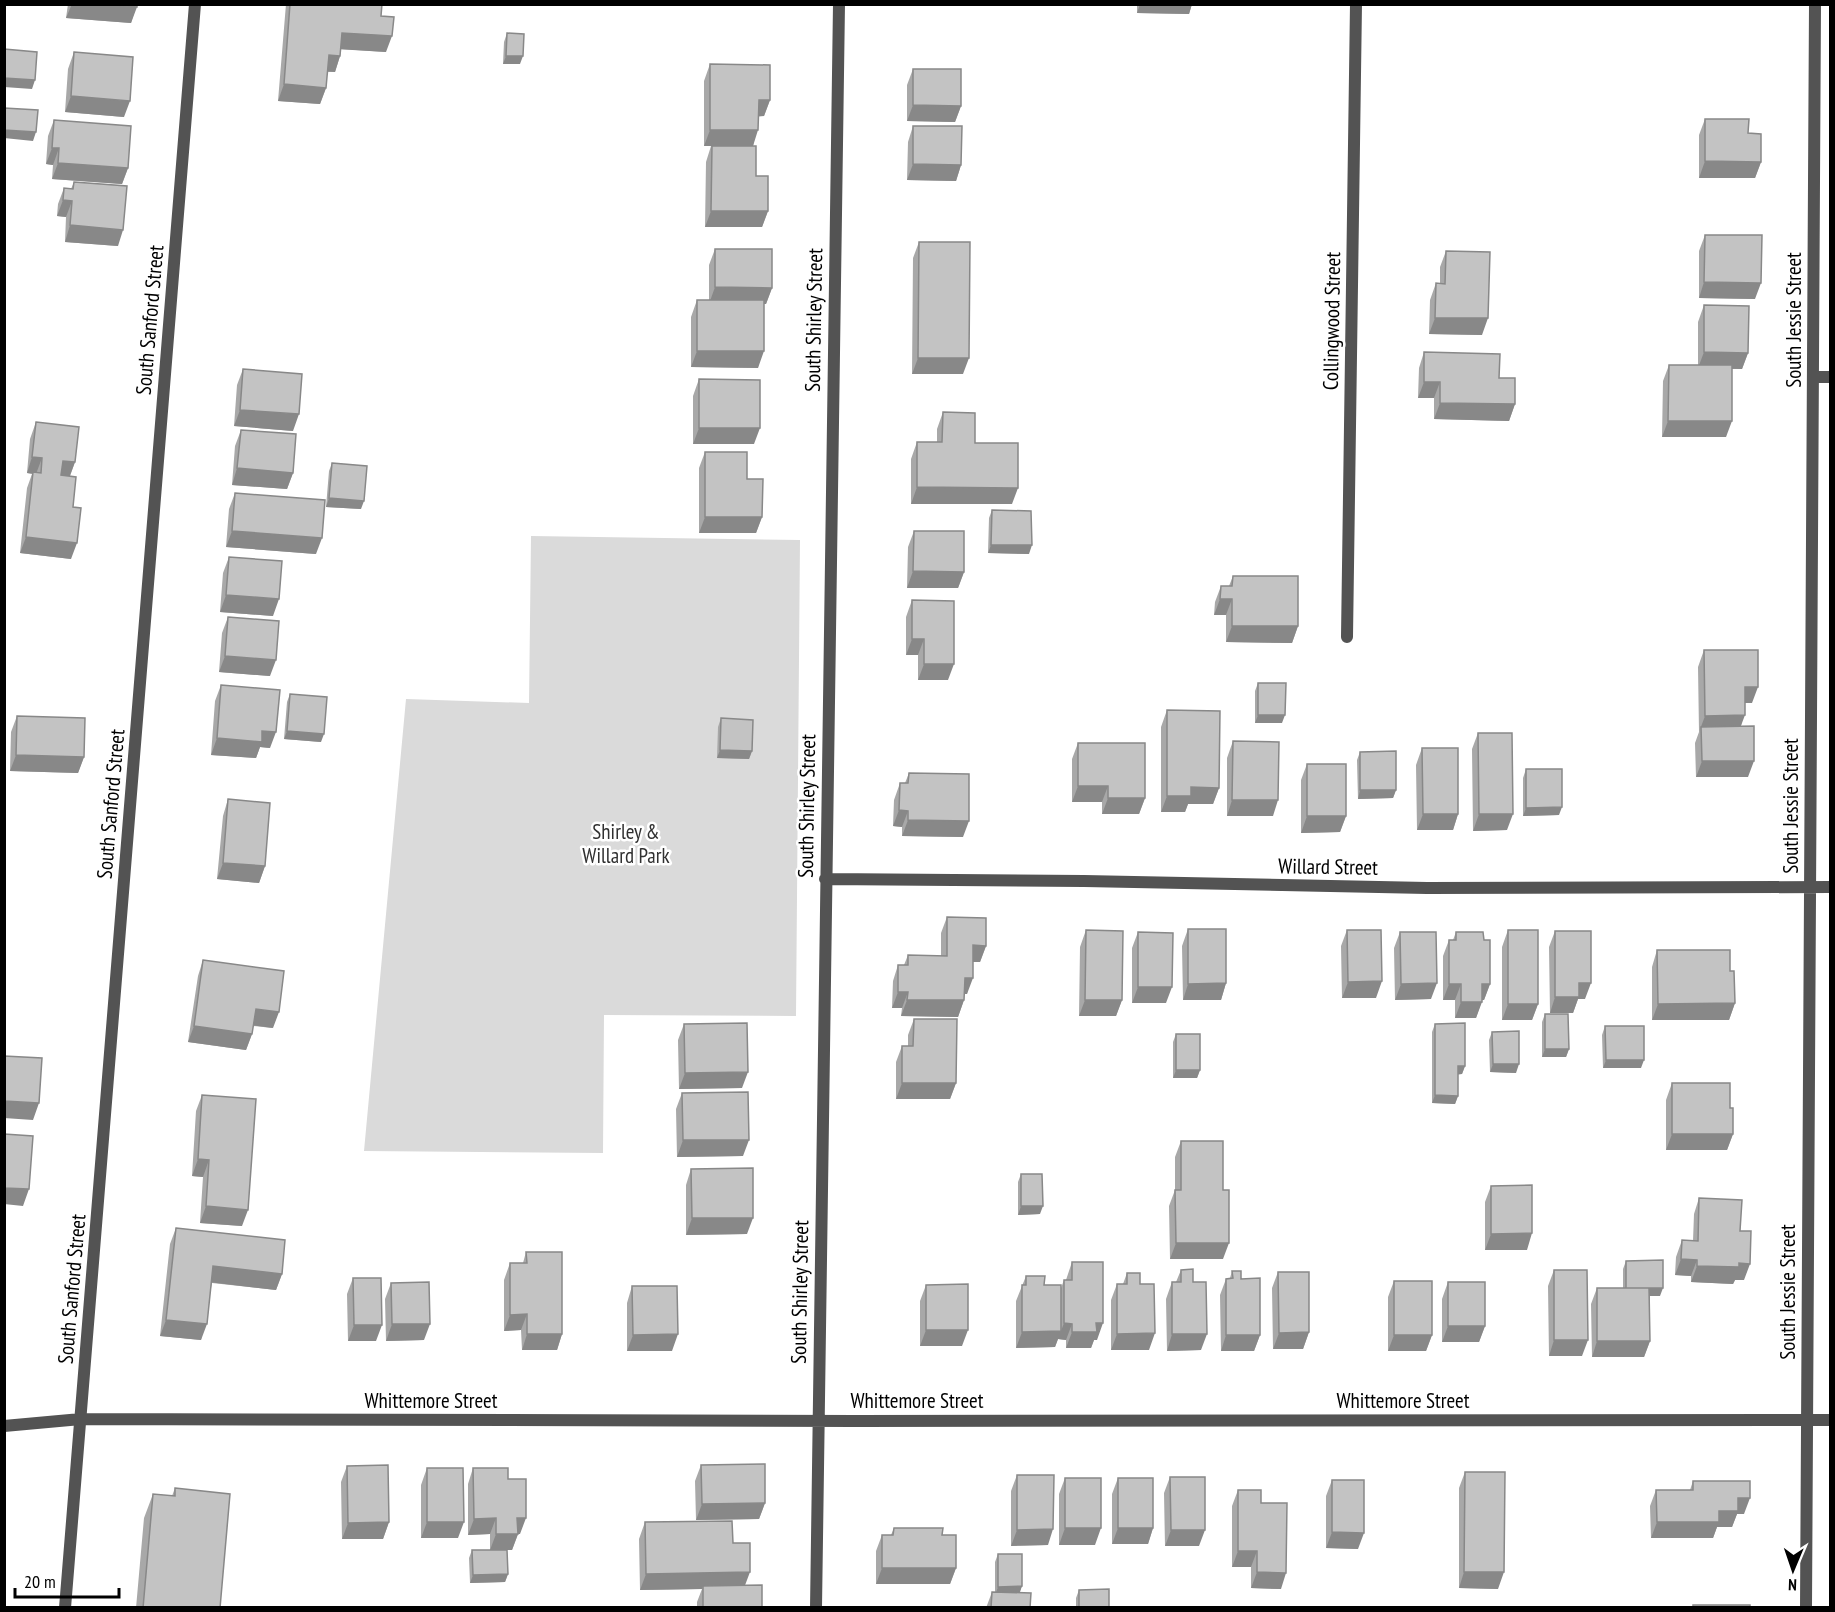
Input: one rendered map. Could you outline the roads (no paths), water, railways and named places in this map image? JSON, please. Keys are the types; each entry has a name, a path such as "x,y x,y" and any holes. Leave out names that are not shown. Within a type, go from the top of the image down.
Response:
{"street":[{"name":"South Sanford Street","path":"65,1608 195,4"},
{"name":"South Shirley Street","path":"816,1608 839,4"},
{"name":"Collingwood Street","path":"1347,637 1356,4"},
{"name":"South Jessie Street","path":"1806,1608 1815,4"},
{"path":"1813,377 1830,377"},
{"name":"Willard Street","path":"825,879 1084,880 1427,888 1830,887"},
{"name":"Whittemore Street","path":"4,1426 81,1419 1830,1420"}],"park label":[{"name":"Shirley & Willard Park","path":"626,844"}]}
